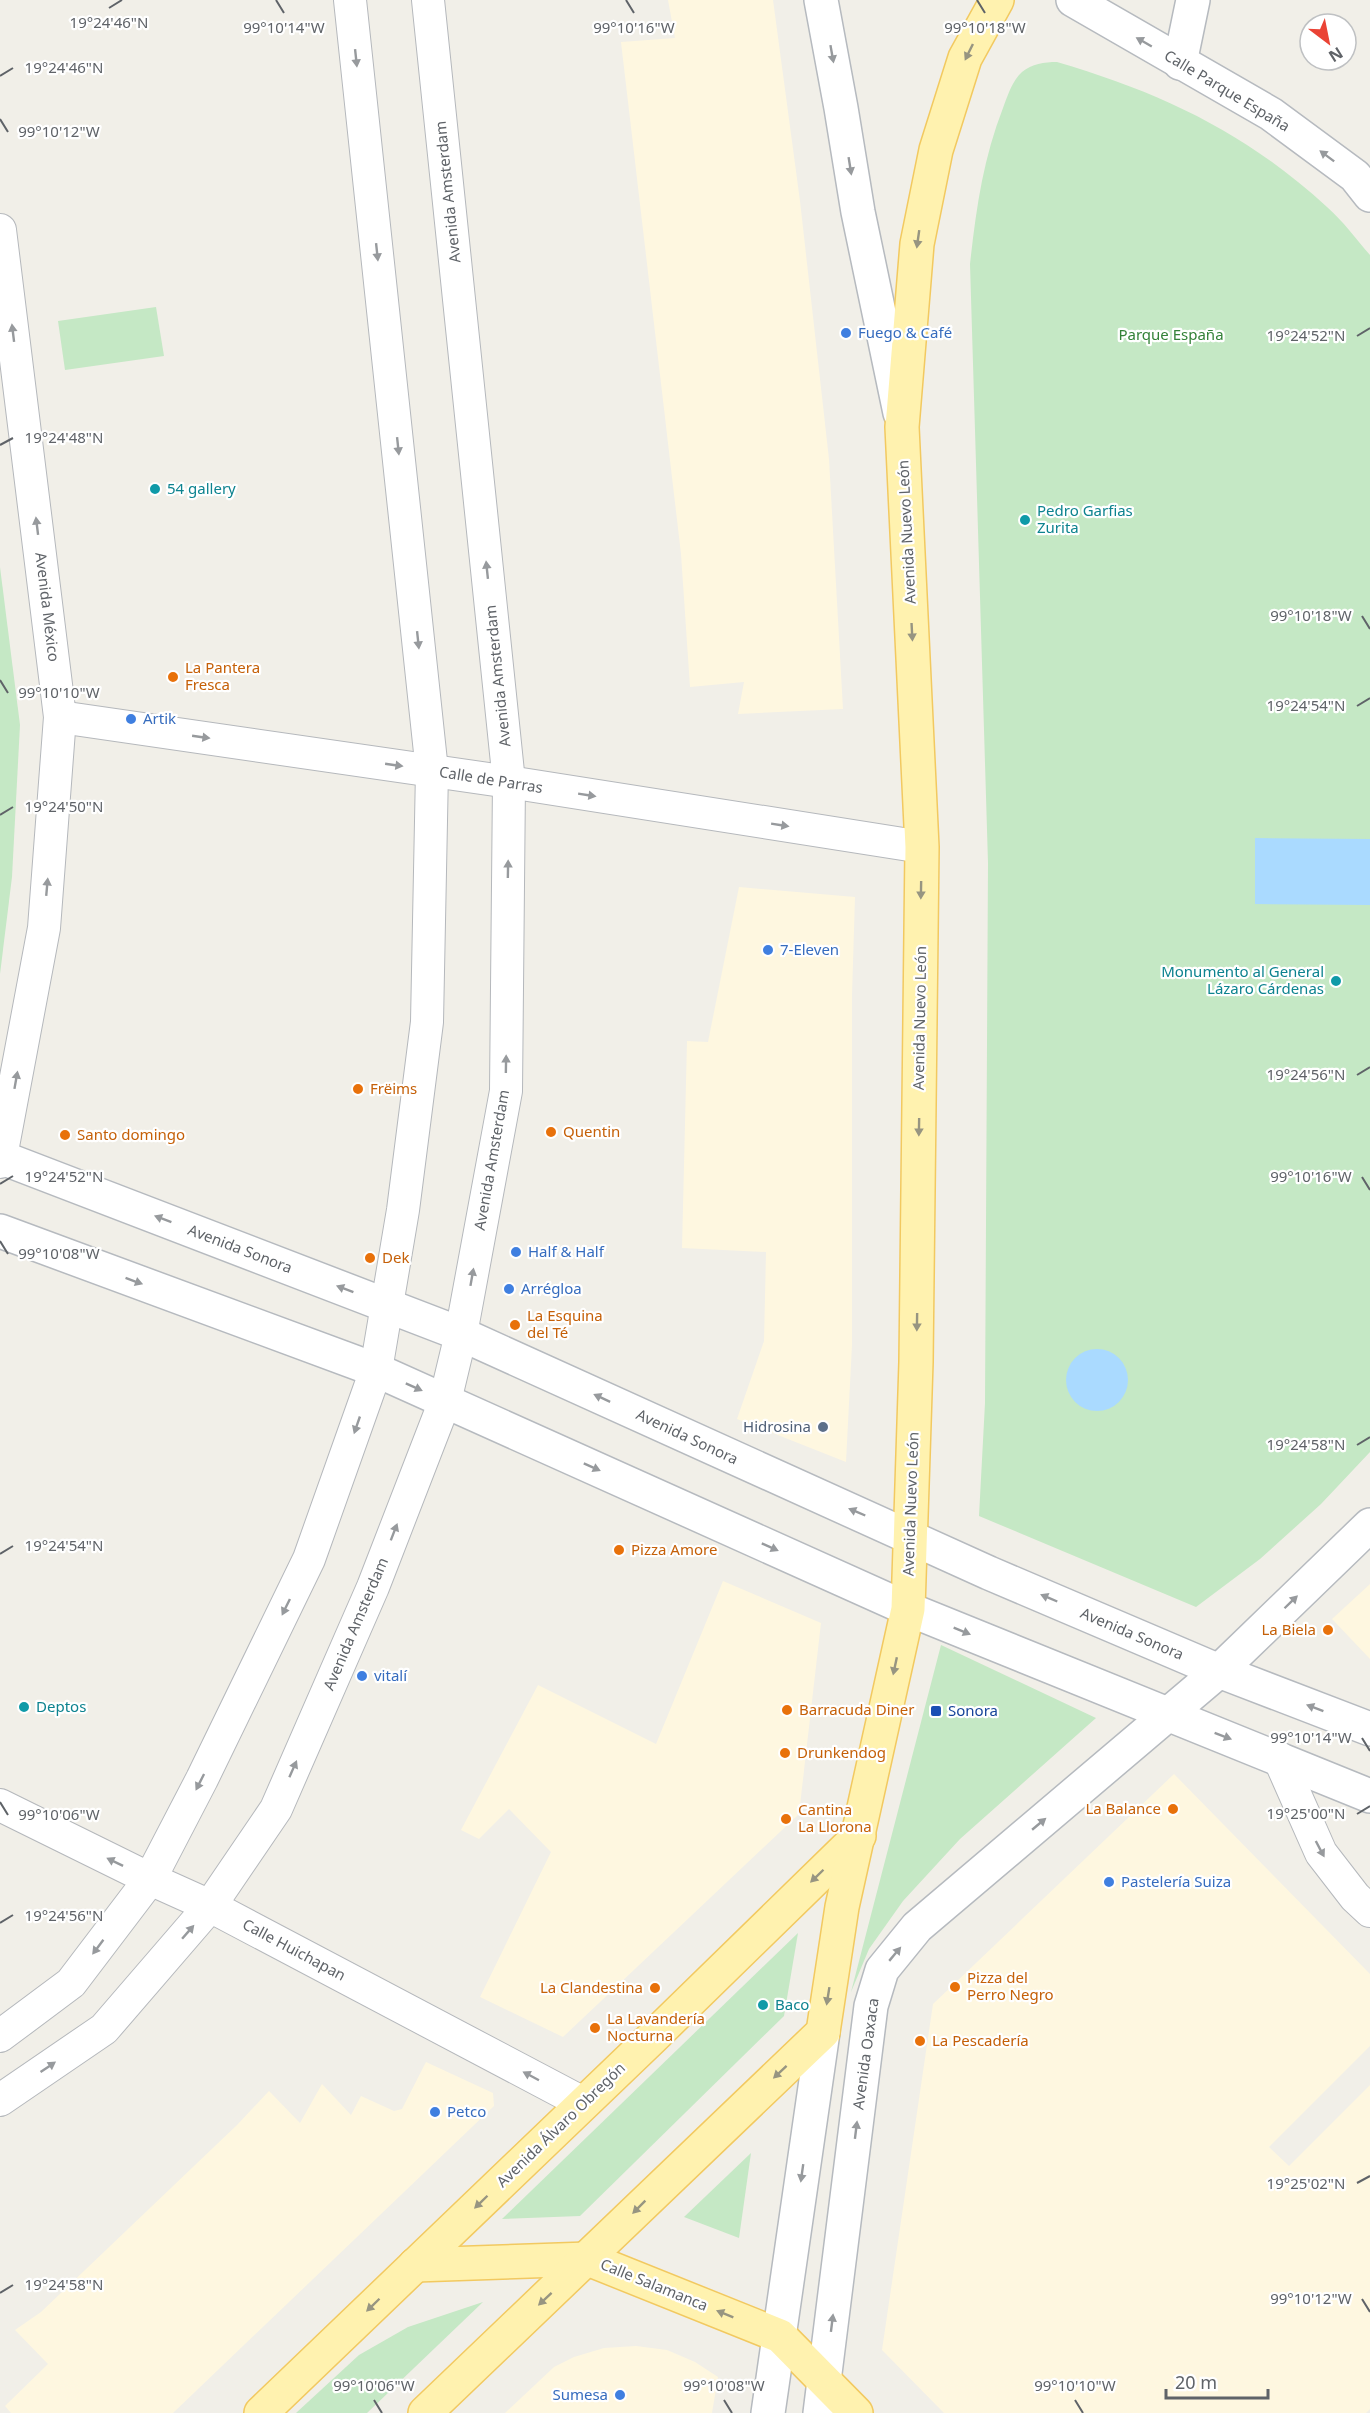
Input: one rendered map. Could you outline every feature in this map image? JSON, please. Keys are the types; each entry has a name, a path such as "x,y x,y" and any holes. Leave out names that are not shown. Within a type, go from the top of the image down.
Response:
{"main road":[{"name":"Avenida Nuevo León","path":"821,0 838,86 856,202 903,427"},
{"name":"Avenida Nuevo León","path":"908,1609 916,1362 922,847 903,427 917,244 927,188 936,150 965,58 996,0"},
{"name":"Calle Parque España","path":"1073,0 1271,114 1365,182"},
{"path":"1180,63 1192,0"},
{"name":"Avenida Sonora","path":"1,1159 461,1334 764,1473 990,1573 1219,1671 1370,1729"},
{"path":"0,1232 376,1370 908,1609 1370,1796"},
{"path":"1219,1671 1370,1525"},
{"path":"768,2413 842,1907 908,1609"},
{"name":"Avenida Oaxaca","path":"820,2413 871,2006 882,1970 917,1927 1219,1671"},
{"name":"Avenida Álvaro Obregón","path":"261,2413 859,1836"},
{"path":"425,2413 823,2032"},
{"name":"Calle Salamanca","path":"415,2265 588,2259 780,2336 856,2413"}],"street":[{"path":"0,2036 71,1983 150,1879 202,1779 309,1559 376,1370 403,1210 427,1022 432,771 350,0"},
{"name":"Avenida Amsterdam","path":"0,2100 104,2029 210,1906 276,1809 373,1587 445,1401 461,1334 506,1091 509,782 428,0"},
{"name":"Avenida México","path":"0,230 60,717 44,928 1,1159"},
{"name":"Calle de Parras","path":"60,717 509,782 922,847"},
{"path":"1279,1758 1321,1853 1355,1897 1370,1911"},
{"name":"Calle Huichapan","path":"0,1805 210,1906 583,2103"}],"shaded area":[{"path":"668,0 773,0 800,201 829,459 843,709 738,714 744,682 690,687 681,554 621,42 675,38"},
{"path":"739,887 855,897 852,995 852,1345 846,1462 737,1419 764,1341 766,1252 682,1248 687,1041 708,1042"},
{"path":"723,1581 821,1623 799,1814 563,2037 480,1997 551,1852 509,1809 479,1839 461,1830 538,1685 656,1744"},
{"path":"1370,1584 1370,1659 1332,1619"},
{"path":"1174,1774 1370,1974 1370,2046 1269,2147 1289,2166 1370,2085 1370,2409 1366,2413 944,2413 882,2350 933,2004"},
{"path":"426,2062 493,2093 494,2106 173,2413 11,2413 5,2406 48,2364 15,2330 41,2312 237,2125 269,2091 300,2123 322,2084 351,2115 361,2096 394,2111 402,2109"},
{"name":"Sumesa","path":"636,2346 667,2350 695,2362 718,2377 712,2413 505,2413 554,2367 574,2357 604,2348"}],"green space":[{"name":"Parque España","path":"1057,62 1132,87 1201,118 1233,136 1265,157 1327,207 1370,255 1370,1452 1321,1504 1260,1559 1196,1607 979,1516 985,1403 988,863 970,264 985,166 996,127 1011,88 1026,69 1038,64"},
{"path":"156,307 164,356 65,370 58,321"},
{"path":"0,567 20,725 12,877 0,974"},
{"path":"941,1645 1096,1718 960,1839 903,1901 869,1949 851,1992"},
{"path":"798,1933 784,2016 580,2216 502,2219"},
{"path":"751,2153 739,2238 684,2217"},
{"path":"483,2302 367,2413 296,2413 359,2355 408,2327"}],"water":[{"path":"1255,838 1370,839 1370,905 1255,904"},
{"path":"1097,1349 1119,1358 1128,1380 1119,1402 1097,1411 1075,1402 1066,1380 1075,1358"}],"place":[{"name":"Fuego & Café","path":"846,333"},
{"name":"54 gallery","path":"155,489"},
{"name":"Pedro Garfias Zurita","path":"1025,520"},
{"name":"La Pantera Fresca","path":"173,677"},
{"name":"Artik","path":"131,719"},
{"name":"7-Eleven","path":"768,950"},
{"name":"Monumento al General Lázaro Cárdenas","path":"1336,981"},
{"name":"Frëims","path":"358,1089"},
{"name":"Quentin","path":"551,1132"},
{"name":"Santo domingo","path":"65,1135"},
{"name":"Half & Half","path":"516,1252"},
{"name":"Dek","path":"370,1258"},
{"name":"Arrégloa","path":"509,1289"},
{"name":"La Esquina del Té","path":"515,1325"},
{"name":"Hidrosina","path":"823,1427"},
{"name":"Pizza Amore","path":"619,1550"},
{"name":"La Biela","path":"1328,1630"},
{"name":"vitalí","path":"362,1676"},
{"name":"Deptos","path":"24,1707"},
{"name":"Barracuda Diner","path":"787,1710"},
{"name":"Sonora","path":"936,1711"},
{"name":"Drunkendog","path":"785,1753"},
{"name":"La Balance","path":"1173,1809"},
{"name":"Cantina La Llorona","path":"786,1819"},
{"name":"Pastelería Suiza","path":"1109,1882"},
{"name":"Pizza del Perro Negro","path":"955,1987"},
{"name":"La Clandestina","path":"655,1988"},
{"name":"Baco","path":"763,2005"},
{"name":"La Lavandería Nocturna","path":"595,2028"},
{"name":"La Pescadería","path":"920,2041"},
{"name":"Petco","path":"435,2112"},
{"name":"Sumesa","path":"620,2395"}]}
